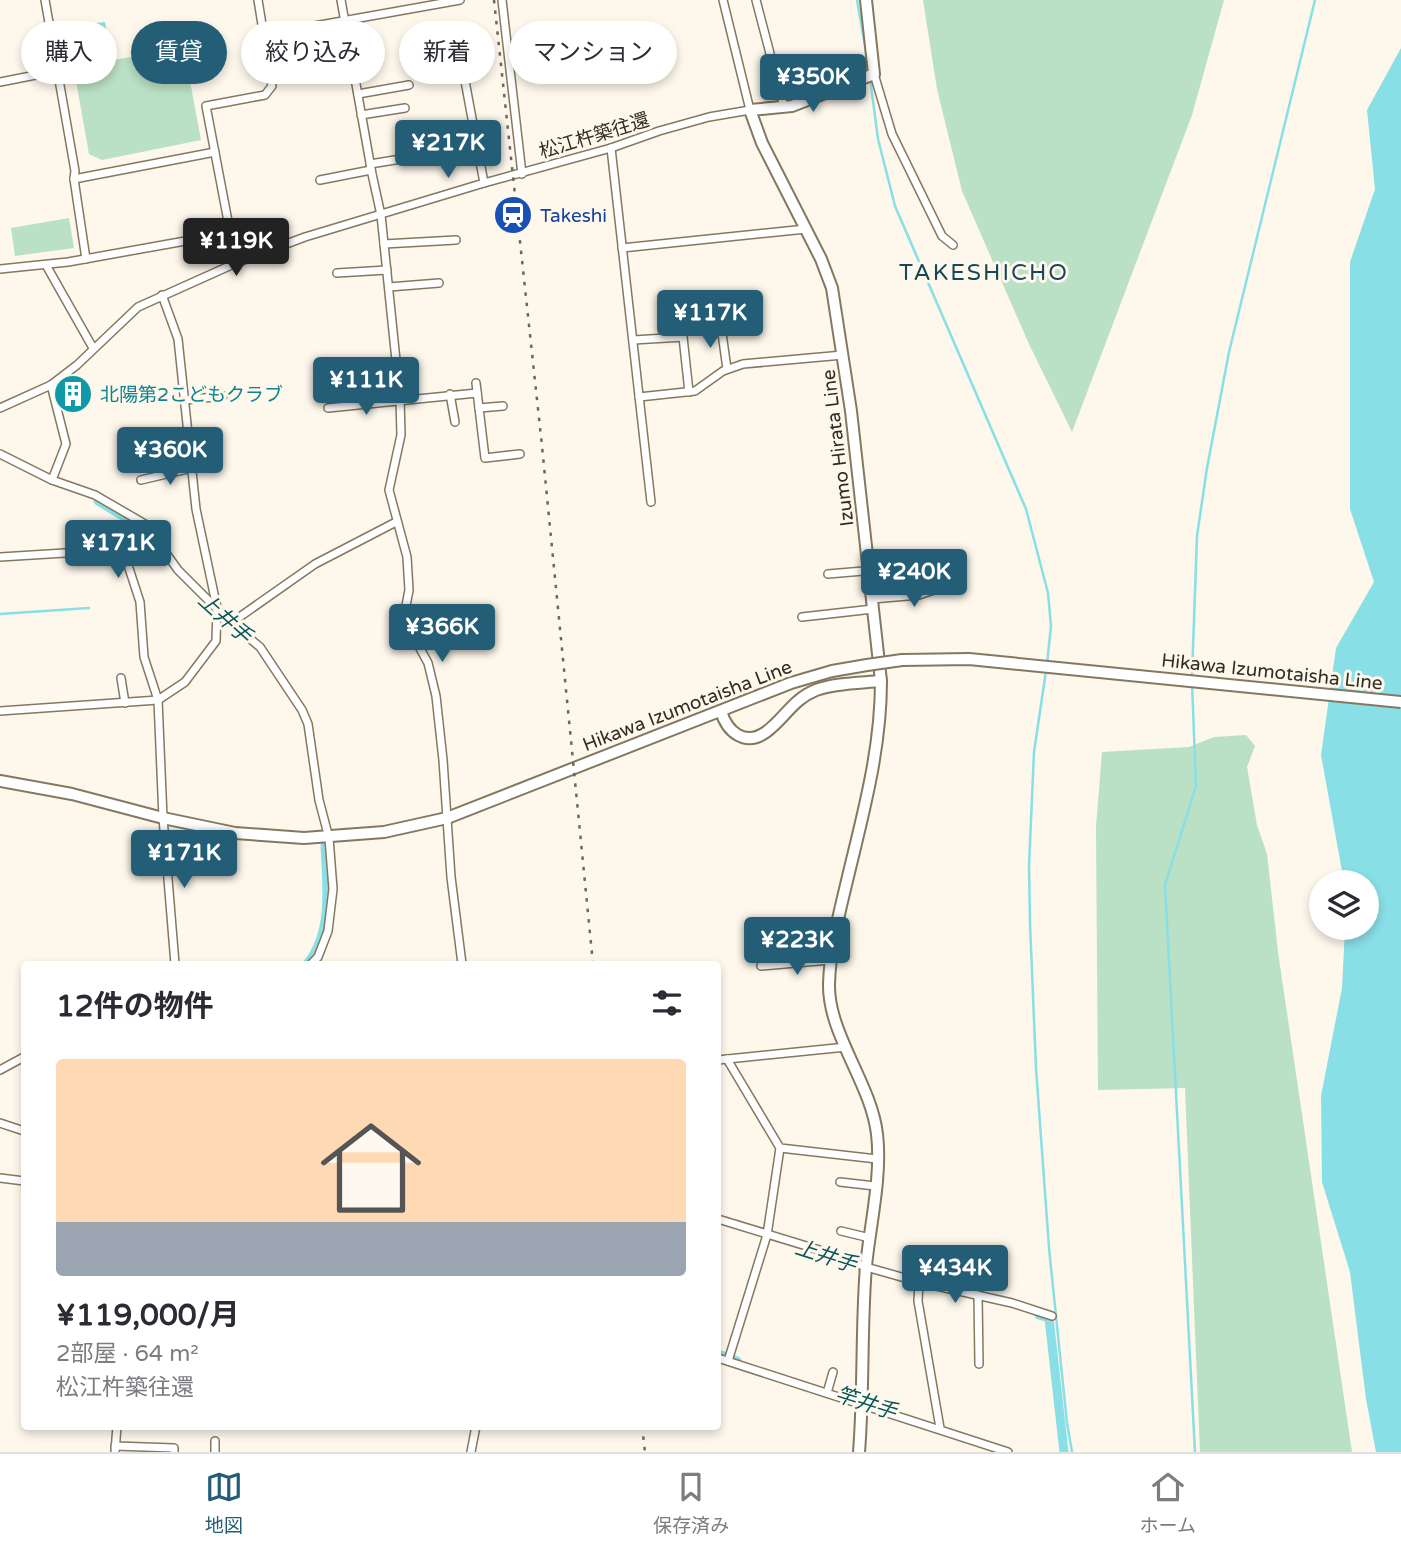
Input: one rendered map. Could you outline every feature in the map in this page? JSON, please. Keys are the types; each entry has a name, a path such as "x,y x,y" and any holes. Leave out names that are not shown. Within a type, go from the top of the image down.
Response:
{"main road":[{"path":"750,110 792,106 869,75 866,0"},
{"name":"Izumo Hirata Line","path":"750,110 762,143 821,259 832,288 843,355 881,681 881,714 872,778 830,960 829,988 833,1010 846,1047 866,1092 877,1136 875,1186 866,1267 859,1452"},
{"name":"Hikawa Izumotaisha Line","path":"0,781 72,794 163,818 235,833 329,838 384,832 446,818 791,683 832,671 902,660 969,659 1401,702"},
{"path":"721,711 724,723 731,732 750,738 768,731 802,697 818,689 881,681"}],"street":[{"path":"44,0 48,21"},
{"path":"258,0 262,21"},
{"path":"341,0 345,21"},
{"path":"350,21 460,0"},
{"path":"502,0 522,174"},
{"path":"723,0 750,110"},
{"path":"756,0 784,107"},
{"path":"869,75 892,134 942,236 953,245"},
{"path":"0,82 21,78"},
{"path":"58,84 75,171 86,259"},
{"path":"236,263 206,106 265,95 272,84"},
{"path":"356,84 381,215 400,399 401,435 388,490 407,557 409,590 405,611 410,630 428,663 436,696 451,877 462,961"},
{"path":"466,84 484,183"},
{"path":"358,94 409,85"},
{"path":"361,115 405,108"},
{"name":"松江杵築往還","path":"0,408 51,385 77,365 138,307 236,263 305,237 484,183 611,148 709,117 750,110"},
{"path":"611,148 650,502"},
{"path":"74,178 215,152"},
{"path":"320,180 426,155"},
{"path":"622,248 806,229"},
{"path":"0,270 86,259 230,233"},
{"path":"384,244 456,240"},
{"path":"46,265 93,348"},
{"path":"337,273 387,270"},
{"path":"389,287 439,283"},
{"path":"0,711 158,700 186,682 216,641 218,608 196,509 178,339 162,295"},
{"path":"721,326 727,369"},
{"path":"633,340 683,337 689,392"},
{"path":"639,397 695,391 727,369 743,364 843,355"},
{"path":"476,383 485,458 520,454"},
{"path":"51,385 66,444 52,480"},
{"path":"328,408 477,393"},
{"path":"450,394 454,422"},
{"path":"185,400 223,396"},
{"path":"479,408 503,406"},
{"path":"0,454 52,480 95,495 145,524 178,570 231,623 260,647 302,710 308,724 319,800 329,838 333,889 327,932 314,961"},
{"path":"141,480 191,468"},
{"path":"231,623 316,564 396,522"},
{"path":"0,557 113,550 125,556 141,602 144,657 158,700 163,818 175,961"},
{"path":"828,574 900,568"},
{"path":"802,617 919,595 949,585"},
{"path":"121,678 125,702"},
{"path":"761,966 830,960"},
{"path":"721,1060 846,1047"},
{"path":"0,1070 21,1059"},
{"path":"727,1059 780,1148 767,1236 728,1361"},
{"path":"0,1123 21,1129"},
{"path":"780,1148 877,1159"},
{"path":"0,1178 21,1181"},
{"path":"840,1182 875,1186"},
{"path":"721,1220 866,1267 1013,1303 1052,1316"},
{"path":"841,1231 870,1238"},
{"path":"919,1282 918,1301 940,1428"},
{"path":"978,1295 978,1364"},
{"path":"721,1359 1008,1452"},
{"path":"827,1394 833,1372"},
{"path":"117,1430 115,1449 174,1448 174,1452"},
{"path":"471,1452 476,1430"},
{"path":"215,1441 215,1452"}],"green space":[{"path":"923,0 1224,0 1192,115 1072,432 1029,344 962,191 937,89"},
{"path":"131,57 131,84 191,84 201,140 102,160 89,154 77,84 117,84 117,59"},
{"path":"69,218 74,248 15,256 11,228"},
{"path":"1246,735 1255,746 1247,767 1257,825 1267,854 1278,952 1352,1452 1200,1452 1185,1088 1098,1090 1096,827 1102,752 1189,747 1214,737"}],"water":[{"path":"1401,48 1401,1452 1376,1452 1366,1399 1350,1272 1322,1182 1321,1096 1342,988 1344,940 1379,940 1379,870 1342,870 1321,755 1336,648 1374,582 1350,509 1350,262 1375,189 1367,110"}],"waterway":[{"path":"857,0 867,57"},
{"path":"1192,676 1197,536 1207,468 1229,352 1315,0"},
{"path":"870,78 878,139 895,206 1026,509 1048,593 1051,626 1047,664"},
{"name":"上井手","path":"98,501 144,529 162,553"},
{"path":"0,614 89,608"},
{"path":"1046,671 1034,752 1029,866 1030,923 1036,1068 1049,1248 1072,1452"},
{"path":"1192,683 1196,786 1165,885 1195,1452"},
{"name":"上井手","path":"309,961 321,938 325,923 325,846"},
{"name":"上井手","path":"1039,1315 1049,1318 1064,1452"},
{"name":"竿井手","path":"721,1355 737,1361"}],"railway":[{"path":"494,0 542,446 593,961"},
{"path":"642,1430 645,1452"}],"place":[{"name":"Takeshi","path":"513,215"},
{"name":"北陽第2こどもクラブ","path":"73,394"}],"district":[{"name":"TAKESHICHO","path":"984,272"}]}
